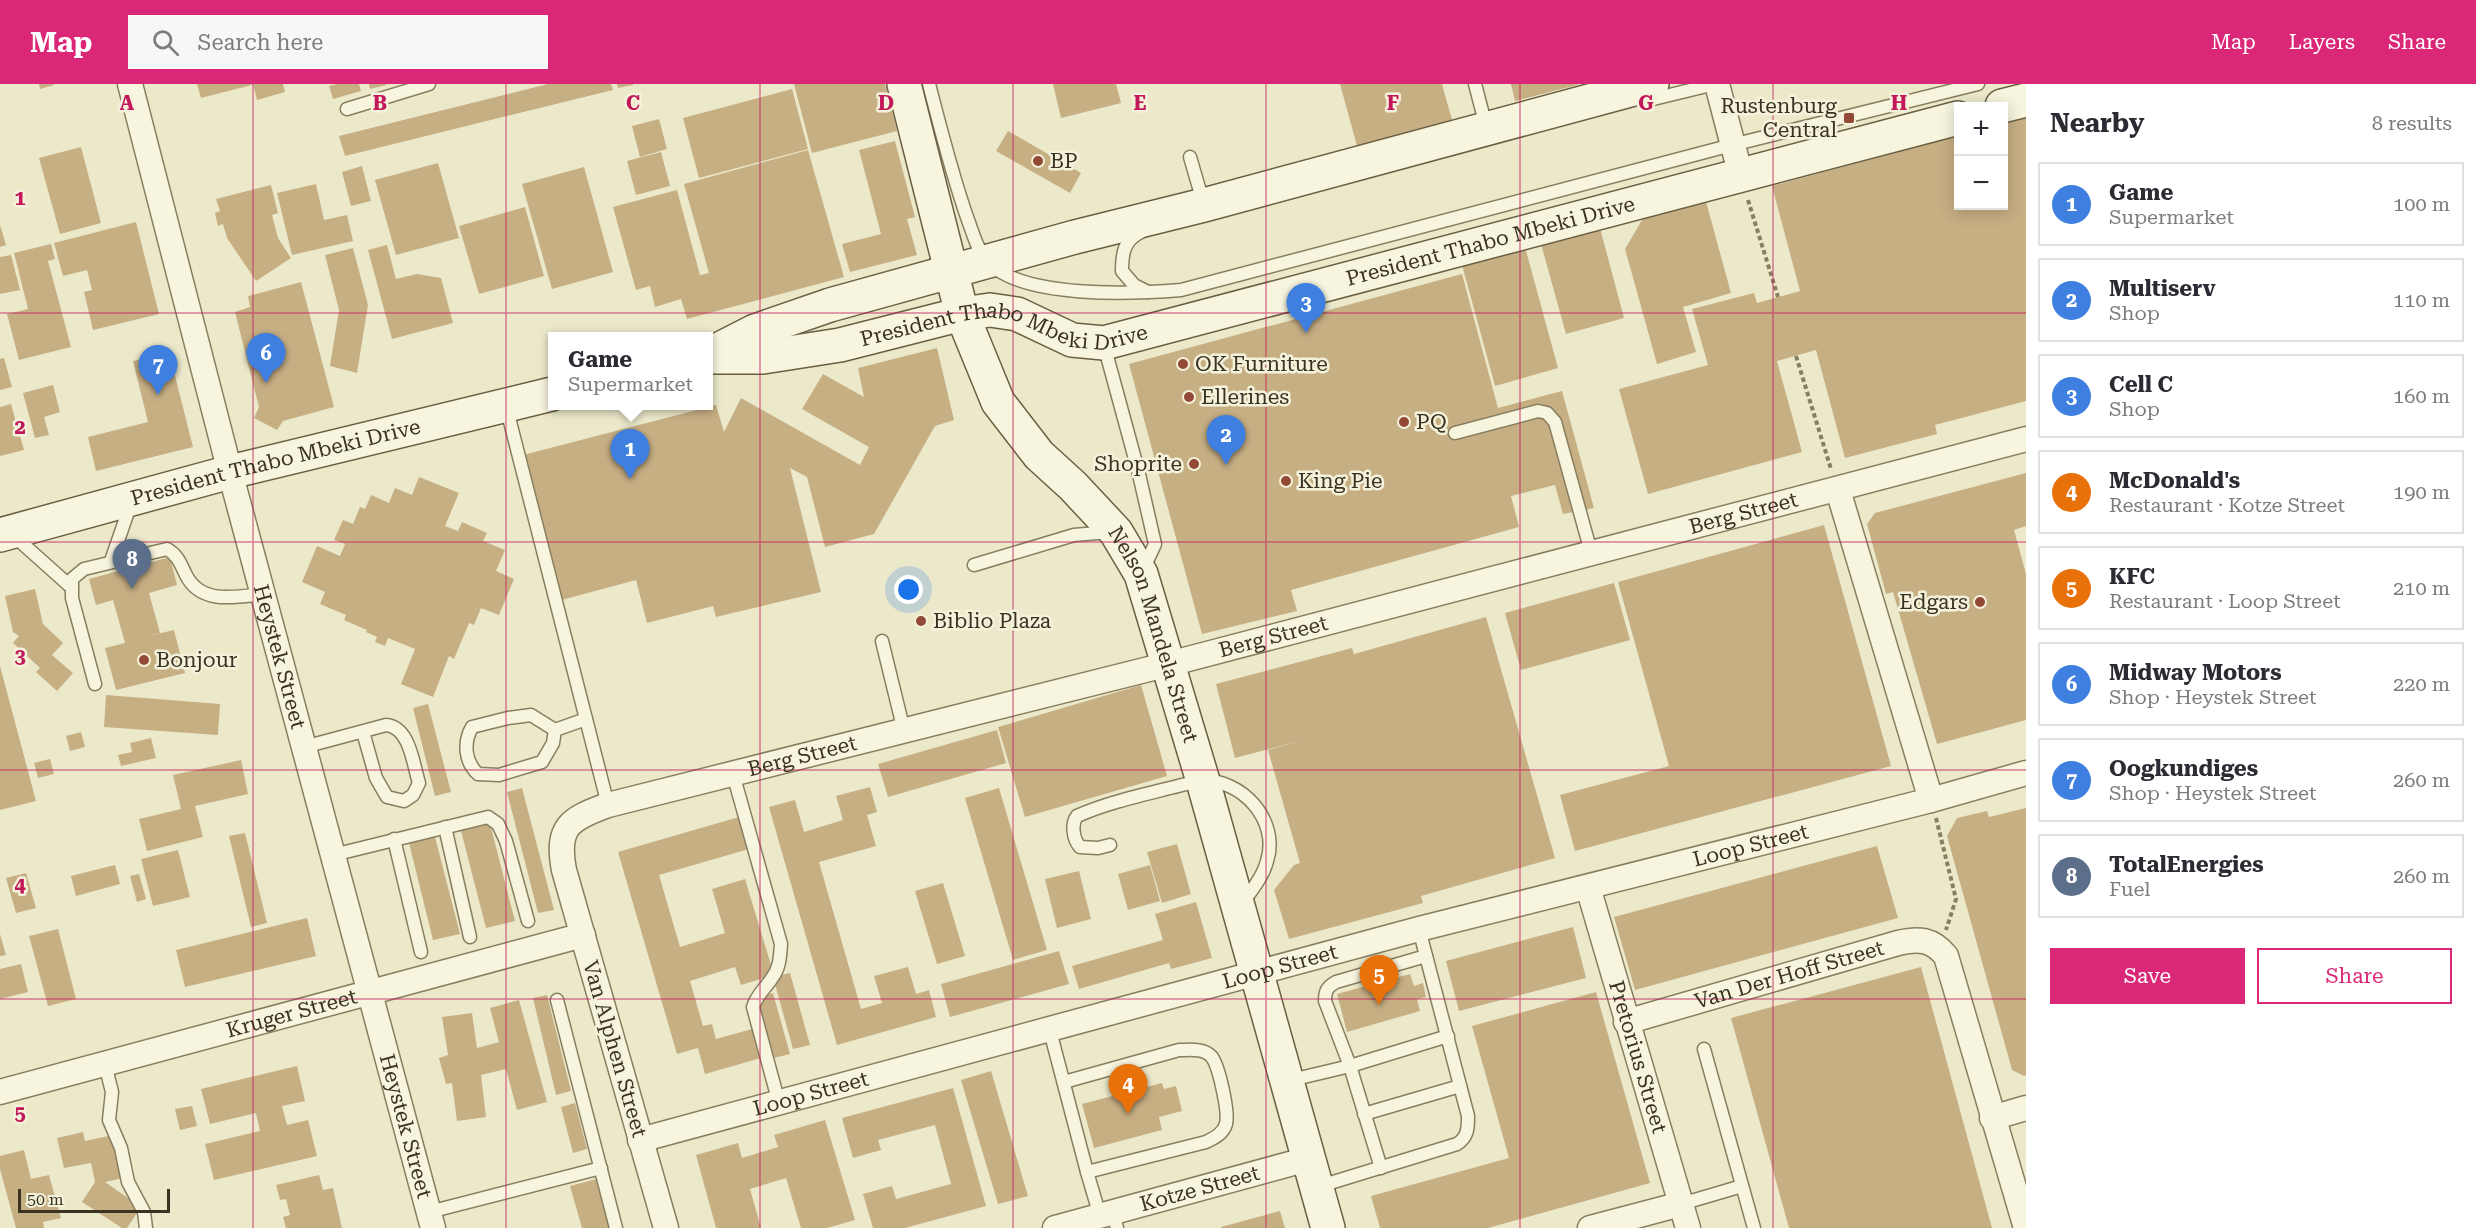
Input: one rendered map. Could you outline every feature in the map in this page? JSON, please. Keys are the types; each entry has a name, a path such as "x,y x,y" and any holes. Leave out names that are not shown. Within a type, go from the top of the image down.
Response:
{"street":[{"name":"Heystek Street","path":"130,84 230,472 431,1220"},
{"name":"Nelson Mandela Street","path":"904,84 962,314 998,402 1039,454 1116,532 1141,574 1203,781 1328,1228"},
{"path":"1716,84 1737,160"},
{"name":"President Thabo Mbeki Drive","path":"713,353 756,331 830,305 1075,237 1487,129 1643,94"},
{"path":"2008,104 2026,100"},
{"name":"President Thabo Mbeki Drive","path":"713,356 763,357 840,345 962,314 990,310 1017,314 1072,340 1104,343 1737,160 1954,119"},
{"name":"President Thabo Mbeki Drive","path":"5,533 230,472 548,395"},
{"name":"Berg Street","path":"564,870 560,849 563,832 574,819 608,805 1169,664 2026,439"},
{"path":"1838,490 1931,800"},
{"name":"Loop Street","path":"640,1140 1050,1031 1419,929 1931,800 2026,773"},
{"name":"Van Alphen Street","path":"564,870 666,1228"},
{"name":"Pretorius Street","path":"1588,887 1688,1228"},
{"name":"Kruger Street","path":"0,1092 583,935"},
{"name":"Van Der Hoff Street","path":"1626,1022 1898,942 1923,940 1942,952"},
{"path":"1942,952 2025,1228"},
{"path":"1992,1118 2026,1108"},
{"name":"Kotze Street","path":"1055,1228 1110,1219 1312,1173"},
{"path":"1590,1228 1681,1204"}],"lane":[{"path":"346,109 429,84"},
{"path":"929,84 956,187 977,245 987,262 1012,278 1057,289 1103,293 1181,290 1737,160 1978,84"},
{"path":"1475,84 1487,129"},
{"path":"1643,94 1716,84"},
{"path":"1149,293 1134,285 1122,271 1122,252 1133,236 1159,223 1541,127"},
{"path":"1190,157 1204,205"},
{"path":"1104,343 1155,544 1141,574"},
{"path":"506,405 608,805"},
{"path":"1455,433 1538,411 1547,413 1555,422 1591,552"},
{"path":"111,561 132,499"},
{"path":"974,566 1074,535 1116,532"},
{"path":"5,533 71,587"},
{"path":"95,684 72,598 72,579 77,573 111,561 167,549 174,552 197,590 206,595 235,597 263,594"},
{"path":"882,641 904,731"},
{"path":"531,715 555,730 543,762 529,768 499,775 478,774 469,766 466,748 467,735 472,727 531,715"},
{"path":"555,730 586,719"},
{"path":"304,747 386,725 392,726 404,735 418,783 413,795 404,801 387,797 376,778 363,732"},
{"path":"733,774 781,944 780,961 774,976 757,995 753,1007 779,1103"},
{"path":"1110,845 1098,848 1080,847 1074,834 1073,821 1077,816 1134,796 1203,781 1241,791 1251,799 1265,823 1270,847 1268,860 1260,877 1238,909"},
{"path":"333,855 488,817 498,824 506,841 528,921"},
{"path":"445,827 470,937"},
{"path":"394,839 422,952"},
{"path":"1312,1173 1381,1168 1457,1144 1464,1139 1468,1130 1468,1116 1419,929"},
{"path":"1381,1168 1350,1066 1325,1001 1325,992 1336,982 1426,956"},
{"path":"557,1000 616,1228"},
{"path":"1050,1031 1087,1172 1110,1219"},
{"path":"1286,1081 1350,1066 1448,1036"},
{"path":"1704,1049 1754,1228"},
{"path":"1064,1082 1179,1050 1197,1050 1209,1055 1216,1065 1226,1111 1226,1124 1220,1134 1206,1142 1087,1172"},
{"path":"105,1064 111,1092 109,1120 122,1148 128,1182 144,1212 146,1228"},
{"path":"1364,1114 1460,1086"},
{"path":"431,1220 601,1168"},
{"path":"1681,1204 1742,1186"}],"path":[{"path":"1737,160 1778,297"},
{"path":"1796,356 1838,490"},
{"path":"1931,800 1956,899 1942,952"}],"building":[{"path":"39,84 54,84 54,85 40,89"},
{"path":"197,84 251,84 252,85 201,98"},
{"path":"253,84 283,84 285,92 257,100"},
{"path":"359,84 361,91 333,99 329,86"},
{"path":"369,84 386,84 386,85 370,89"},
{"path":"548,84 611,84 613,90 345,156 339,136"},
{"path":"617,84 633,84 633,85 618,88"},
{"path":"794,84 885,84 897,131 812,153"},
{"path":"1053,84 1116,84 1121,103 1061,118"},
{"path":"1340,84 1442,84 1452,120 1357,146"},
{"path":"1511,84 1577,84 1577,85 1515,101"},
{"path":"792,89 808,149 699,178 683,118"},
{"path":"2026,118 2026,401 1935,425 1937,434 1845,458 1816,350 1777,361 1802,452 1648,494 1619,389 1708,365 1692,309 1754,293 1757,303 1800,291 1772,186 1954,137 1954,210 2008,210 2008,123"},
{"path":"659,119 667,149 640,157 632,126"},
{"path":"1008,131 1081,173 1070,193 996,151"},
{"path":"895,141 915,217 907,219 917,255 850,272 842,244 881,234 859,150"},
{"path":"81,147 101,223 60,234 39,158"},
{"path":"808,150 844,277 687,319 681,299 655,307 650,286 636,290 613,207 677,190 700,275 709,273 684,184"},
{"path":"661,152 670,186 636,195 627,161"},
{"path":"438,163 459,238 396,255 375,180"},
{"path":"362,166 371,201 351,206 342,172"},
{"path":"584,167 613,272 552,289 522,184"},
{"path":"316,184 324,220 347,215 353,241 292,255 277,193"},
{"path":"271,185 278,213 272,215 278,238 291,258 256,281 227,238 223,224 218,226 215,213 220,211 216,199"},
{"path":"1705,198 1731,293 1683,307 1696,352 1657,364 1625,249 1645,215"},
{"path":"525,207 544,276 479,294 459,226"},
{"path":"136,222 159,314 93,330 84,292 92,290 87,270 63,276 54,243"},
{"path":"0,225 6,245 0,247"},
{"path":"1600,228 1624,318 1566,334 1541,244"},
{"path":"51,244 55,259 48,261 71,347 19,360 7,314 28,309 14,253"},
{"path":"387,245 396,279 417,274 441,278 453,323 392,339 368,250"},
{"path":"1525,247 1558,368 1495,386 1462,265"},
{"path":"353,248 368,305 357,373 330,366 339,310 325,255"},
{"path":"11,255 20,290 0,294 0,257"},
{"path":"1462,274 1498,408 1562,391 1594,508 1563,514 1555,485 1511,496 1519,527 1291,590 1297,611 1202,634 1129,364"},
{"path":"301,282 334,407 283,421 277,430 254,418 259,407 235,312 250,307 248,296"},
{"path":"937,348 954,420 935,426 874,534 825,547 807,477 790,468 821,592 716,617 713,606 647,623 636,580 558,601 523,455 697,410 713,410 713,406 716,405 724,432 741,398 860,465 869,447 802,409 823,374 864,397 858,368"},
{"path":"169,352 193,447 96,471 88,437 148,422 133,361"},
{"path":"4,358 12,387 0,390 0,359"},
{"path":"53,385 60,412 44,417 49,435 35,438 23,393"},
{"path":"11,404 24,450 0,456 0,407"},
{"path":"2026,473 2026,526 2014,530 2026,574 2026,720 1937,744 1893,592 1886,594 1867,524 1875,513"},
{"path":"419,477 459,493 445,526 458,531 462,522 487,533 483,541 505,550 496,571 514,579 499,615 481,608 474,625 469,623 454,659 449,656 433,697 401,684 415,649 388,638 385,646 375,642 377,637 344,620 346,615 320,604 325,592 302,582 317,546 340,556 345,544 334,540 343,520 353,524 360,507 365,509 371,495 389,503 395,488 412,495"},
{"path":"1824,525 1891,766 1575,851 1560,795 1669,766 1618,582"},
{"path":"170,557 177,585 149,593 160,633 144,637 174,630 185,673 116,690 105,648 125,643 113,600 96,605 89,579"},
{"path":"1614,583 1630,640 1521,670 1505,613"},
{"path":"35,589 43,624 63,643 52,655 73,673 57,691 36,672 40,668 13,643 19,636 13,632 5,596"},
{"path":"1486,617 1555,858 1421,896 1423,903 1289,939 1274,890 1294,865 1300,863 1268,750 1308,739 1235,758 1216,684 1352,648 1354,654"},
{"path":"0,666 36,801 0,810"},
{"path":"1141,685 1167,776 1025,817 998,727"},
{"path":"106,695 220,704 218,735 104,727"},
{"path":"428,704 451,792 435,796 413,708"},
{"path":"997,730 1006,763 888,797 878,764"},
{"path":"81,732 85,747 70,751 66,736"},
{"path":"151,738 156,758 121,766 118,755 132,752 130,743"},
{"path":"50,759 54,774 38,778 34,763"},
{"path":"241,760 248,794 195,806 203,837 147,851 139,819 181,809 173,775"},
{"path":"870,787 877,812 867,815 876,846 819,862 861,1009 882,1003 874,976 908,967 916,994 929,990 936,1017 837,1045 769,807 795,800 804,832 843,820 836,796"},
{"path":"522,788 554,910 538,913 507,792"},
{"path":"999,788 1047,950 1013,960 965,798"},
{"path":"2026,808 2026,1075 2024,1076 2012,1070 1947,836 1957,818 1987,811 1989,817"},
{"path":"739,817 749,849 659,875 680,947 725,933 712,889 745,879 774,975 741,985 735,967 690,981 703,1026 712,1024 716,1039 752,1029 761,1058 705,1074 698,1048 677,1054 618,852"},
{"path":"489,820 515,921 486,928 460,827"},
{"path":"245,833 267,923 251,927 229,836"},
{"path":"434,833 460,934 433,940 408,839"},
{"path":"1177,844 1191,894 1162,903 1147,852"},
{"path":"1877,846 1898,918 1635,990 1614,917"},
{"path":"178,850 190,897 153,906 141,859"},
{"path":"115,865 120,884 76,896 71,876"},
{"path":"1150,865 1160,901 1128,910 1118,874"},
{"path":"1079,871 1091,919 1057,928 1045,879"},
{"path":"26,873 36,908 16,913 6,878"},
{"path":"139,874 146,899 137,902 130,876"},
{"path":"943,883 965,956 937,964 915,891"},
{"path":"1196,902 1212,958 1171,969 1169,963 1079,989 1072,966 1163,940 1155,914"},
{"path":"307,918 316,956 185,987 176,950"},
{"path":"1573,927 1586,978 1459,1011 1446,961"},
{"path":"58,929 76,999 48,1006 29,936"},
{"path":"0,934 6,955 0,956"},
{"path":"1059,951 1069,984 950,1017 941,984"},
{"path":"21,964 28,992 0,999 0,969"},
{"path":"1921,967 1992,1228 1789,1228 1731,1018"},
{"path":"790,973 810,1045 793,1049 773,977"},
{"path":"1410,974 1414,986 1423,983 1426,997 1417,999 1420,1011 1347,1032 1337,994"},
{"path":"1596,992 1650,1183 1488,1228 1380,1228 1371,1196 1509,1158 1472,1026"},
{"path":"773,993 790,1054 774,1058 757,998"},
{"path":"547,995 571,1091 556,1095 533,998"},
{"path":"519,1000 547,1102 517,1110 506,1069 481,1075 486,1117 457,1121 452,1083 446,1084 439,1058 448,1055 442,1017 472,1013 477,1048 499,1042 490,1008"},
{"path":"297,1066 305,1101 282,1106 287,1125 308,1120 317,1156 214,1180 205,1144 260,1131 256,1113 210,1124 201,1089"},
{"path":"991,1071 1028,1196 998,1204 961,1080"},
{"path":"1162,1083 1164,1089 1176,1086 1182,1111 1159,1117 1162,1130 1094,1148 1082,1104"},
{"path":"953,1088 986,1206 905,1228 873,1228 863,1194 892,1186 896,1199 951,1184 935,1125 878,1140 881,1150 853,1158 842,1118"},
{"path":"575,1103 587,1149 573,1153 561,1107"},
{"path":"192,1106 197,1126 180,1130 175,1109"},
{"path":"825,1120 855,1220 827,1228 801,1228 786,1178 750,1189 761,1228 716,1228 696,1155 738,1143 742,1158 778,1147 774,1135"},
{"path":"83,1132 85,1141 113,1135 124,1178 105,1182 141,1207 127,1228 122,1228 82,1202 95,1182 91,1163 64,1168 57,1138"},
{"path":"24,1150 31,1179 49,1175 61,1218 43,1222 44,1228 16,1228 0,1169 0,1156"},
{"path":"319,1175 323,1190 333,1188 342,1228 286,1228 283,1217 290,1215 286,1199 280,1200 276,1185"},
{"path":"596,1179 609,1228 582,1228 570,1186"},
{"path":"1280,1211 1285,1228 1221,1228 1221,1227"}],"place":[{"name":"Rustenburg Central","path":"1849,118"},
{"name":"BP","path":"1038,161"},
{"name":"Cell C","path":"1306,333"},
{"name":"OK Furniture","path":"1183,364"},
{"name":"Midway Motors","path":"266,383"},
{"name":"Oogkundiges","path":"158,395"},
{"name":"Ellerines","path":"1189,397"},
{"name":"PQ","path":"1404,422"},
{"name":"Shoprite","path":"1194,464"},
{"name":"Multiserv","path":"1226,465"},
{"name":"Game","path":"630,479"},
{"name":"King Pie","path":"1286,481"},
{"name":"TotalEnergies","path":"132,589"},
{"name":"Edgars","path":"1980,602"},
{"name":"Biblio Plaza","path":"921,621"},
{"name":"Bonjour","path":"144,660"},
{"name":"KFC","path":"1379,1005"},
{"name":"McDonald's","path":"1128,1114"}]}
